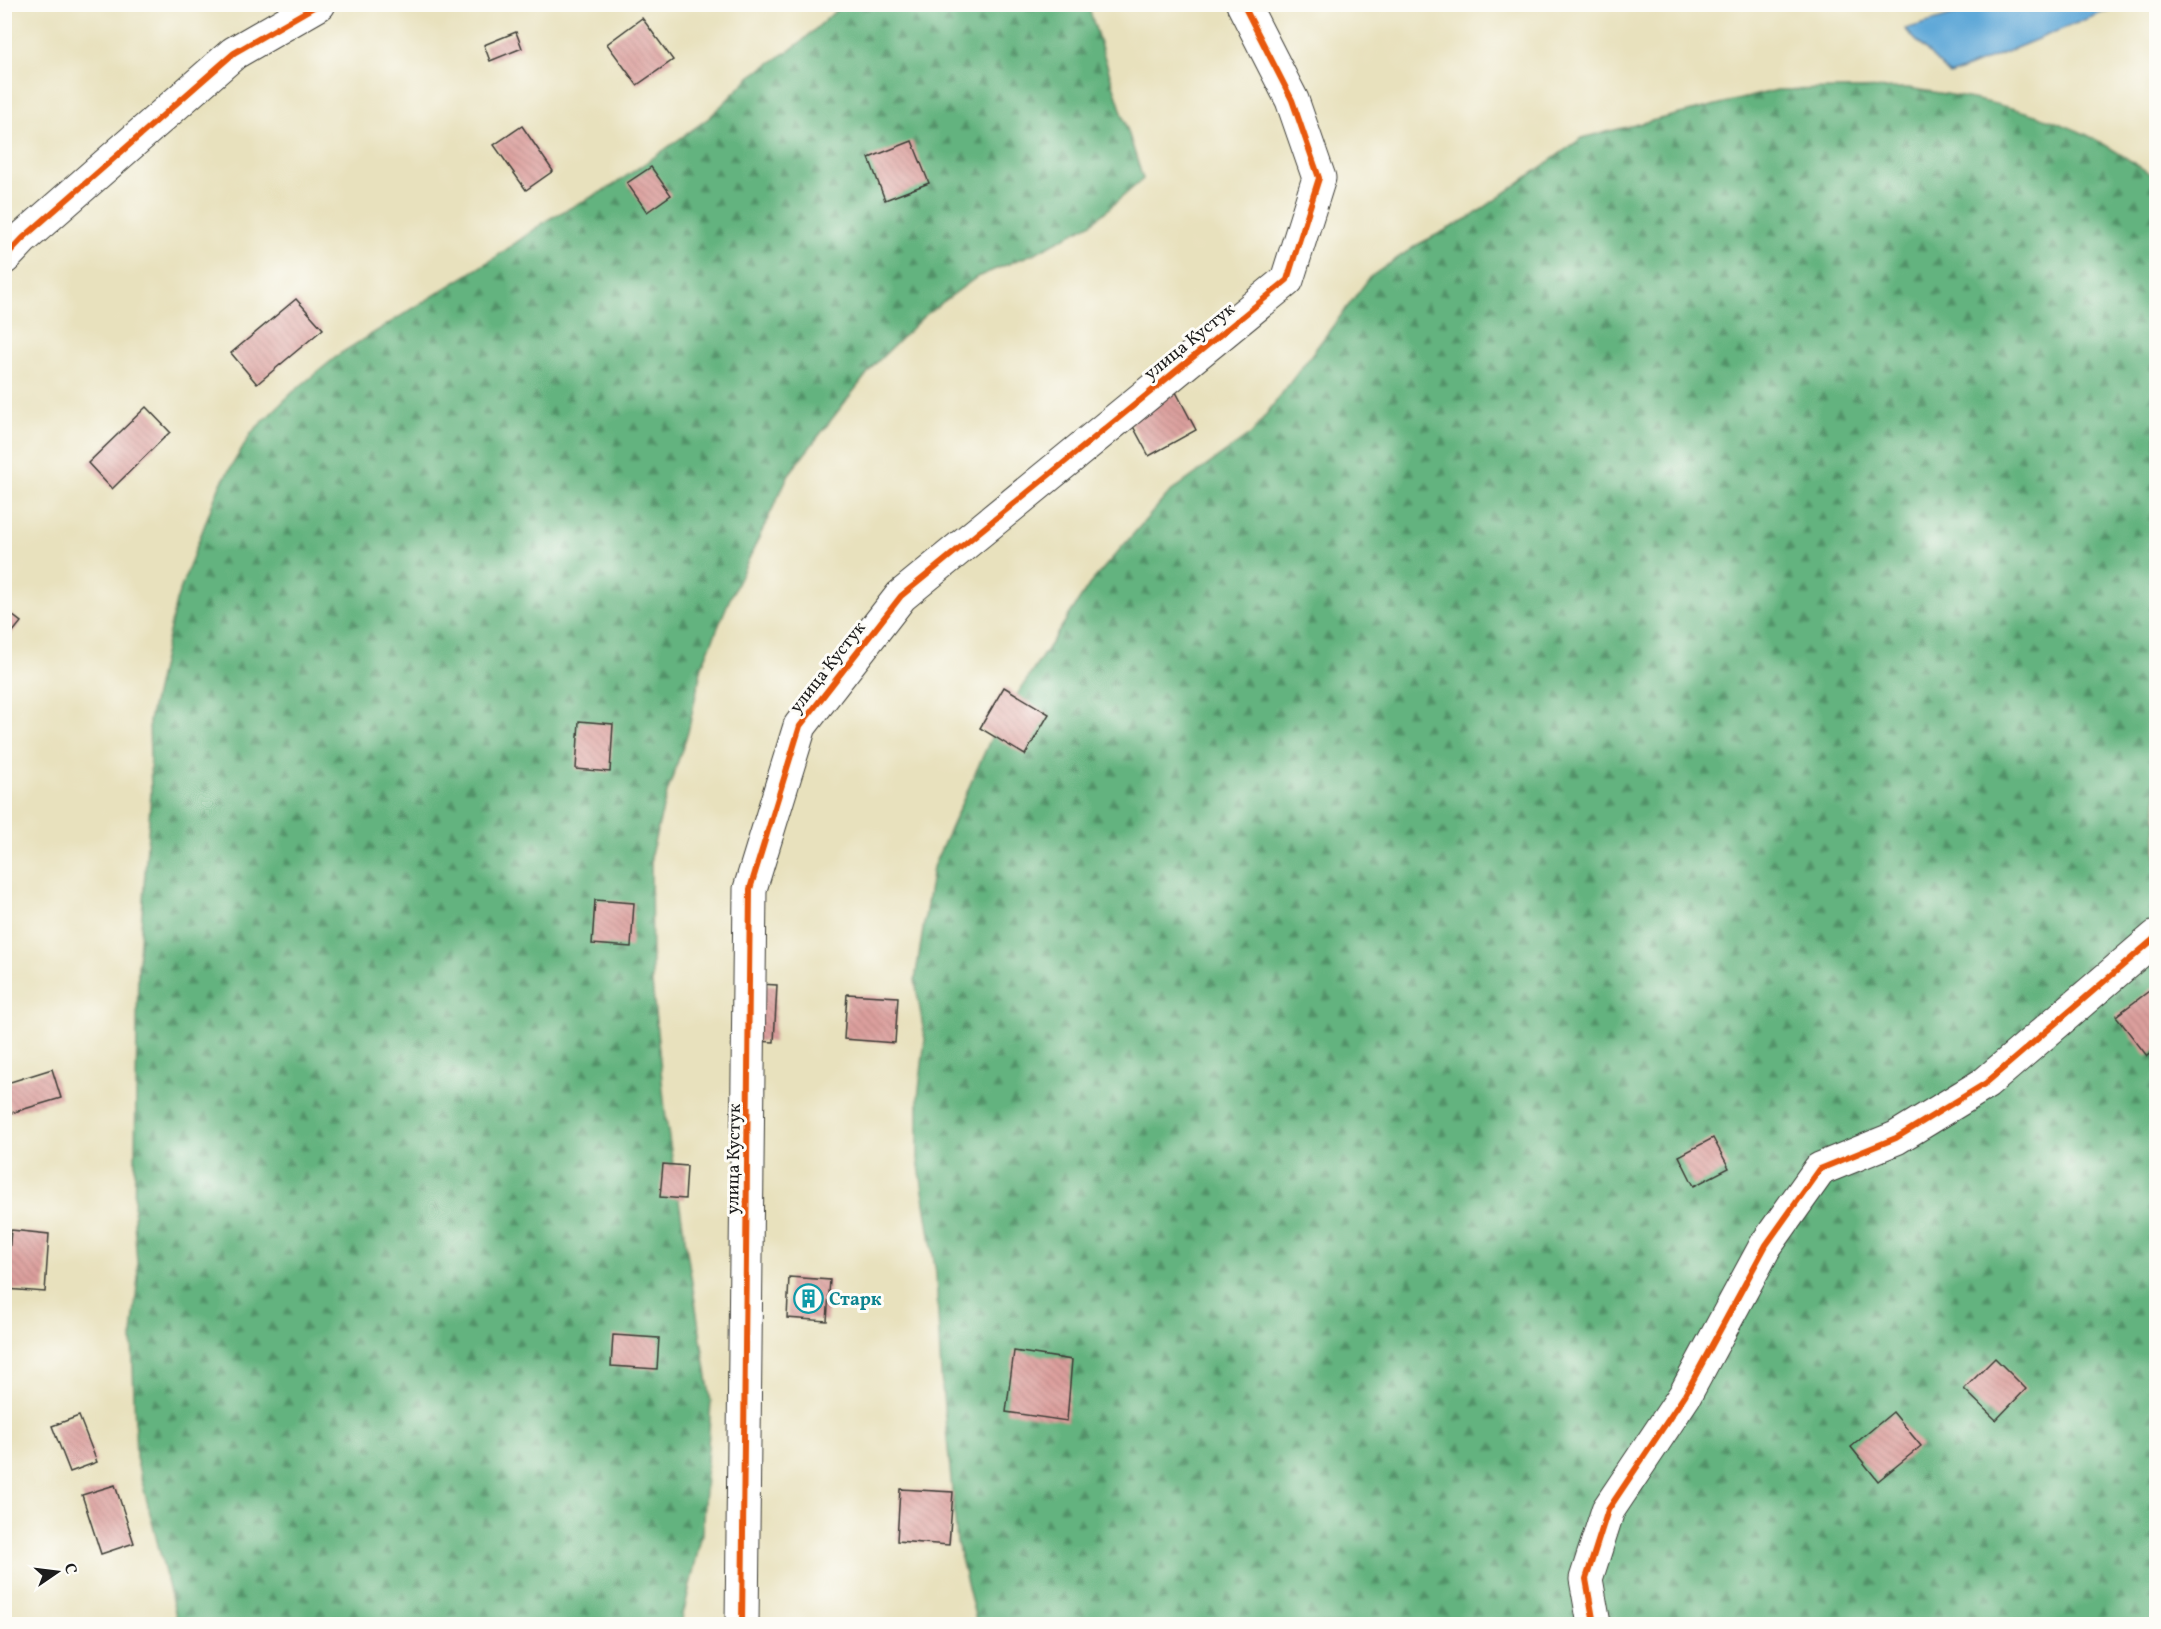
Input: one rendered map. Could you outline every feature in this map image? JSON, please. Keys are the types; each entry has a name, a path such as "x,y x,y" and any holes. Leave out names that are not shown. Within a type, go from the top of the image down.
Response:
{"street":[{"path":"4,258 32,230 234,53 319,4"},
{"name":"улица Кустук","path":"742,1624 750,889 796,737 800,726 901,596 1287,280 1319,178 1292,100 1243,4"},
{"path":"1594,1624 1586,1579 1608,1510 1685,1395 1766,1245 1820,1169 1896,1138 1986,1083 2157,937"}],"green space":[{"path":"842,5 1088,5 1143,179 1092,223 1037,252 977,277 924,316 874,365 789,474 728,603 702,666 688,732 667,793 651,854 652,983 666,1119 711,1402 702,1534 681,1624 178,1624 136,1458 132,1335 138,1277 134,1221 138,967 151,793 149,721 176,601 219,487 252,432 294,391 341,353 493,259 549,219 609,188 657,155 710,117 751,76 800,43"},
{"path":"1908,88 1975,100 2042,117 2094,139 2156,177 2156,1624 977,1624 957,1542 941,1376 936,1274 918,1159 918,1098 925,1039 915,980 933,867 996,727 1089,585 1169,493 1252,433 1370,277 1417,245 1471,217 1582,138 1777,90"}],"water":[{"path":"1988,5 2121,5 1950,75 1905,29"}],"building":[{"path":"642,18 673,60 637,85 607,44"},
{"path":"516,32 522,48 490,61 484,45"},
{"path":"522,126 553,171 526,190 494,145"},
{"path":"912,141 929,183 885,200 869,158"},
{"path":"651,167 671,195 647,212 627,183"},
{"path":"296,299 323,329 257,384 231,353"},
{"path":"1176,392 1196,430 1149,456 1128,417"},
{"path":"146,407 170,432 112,489 88,463"},
{"path":"4,609 21,622 4,643"},
{"path":"1004,687 1049,714 1025,755 980,728"},
{"path":"579,721 613,724 610,772 576,769"},
{"path":"595,900 634,903 631,947 592,944"},
{"path":"759,984 777,985 774,1042 755,1041"},
{"path":"2153,988 2156,992 2156,1049 2147,1056 2116,1016"},
{"path":"847,994 898,997 895,1043 844,1039"},
{"path":"52,1069 61,1098 11,1113 4,1084"},
{"path":"1713,1138 1729,1168 1694,1186 1679,1156"},
{"path":"663,1164 687,1166 685,1199 660,1197"},
{"path":"11,1230 49,1234 45,1292 6,1289"},
{"name":"Старк","path":"789,1277 830,1280 827,1321 787,1318"},
{"path":"613,1335 659,1338 657,1369 611,1366"},
{"path":"1014,1351 1072,1360 1067,1421 1006,1412"},
{"path":"1995,1358 2026,1389 1996,1420 1964,1389"},
{"path":"1893,1412 1921,1446 1878,1481 1851,1447"},
{"path":"79,1416 97,1462 70,1472 52,1426"},
{"path":"115,1485 134,1543 101,1554 82,1495"},
{"path":"900,1489 953,1492 949,1545 897,1541"}],"cycle path":[{"path":"4,258 23,238 234,53 319,4"},
{"path":"742,1624 750,889 800,726 901,596 1287,280 1319,178 1292,100 1243,4"},
{"path":"1594,1624 1586,1579 1608,1510 1685,1395 1766,1245 1820,1169 1896,1138 1986,1083 2156,937"}],"place":[{"name":"Старк","path":"808,1299"}]}
